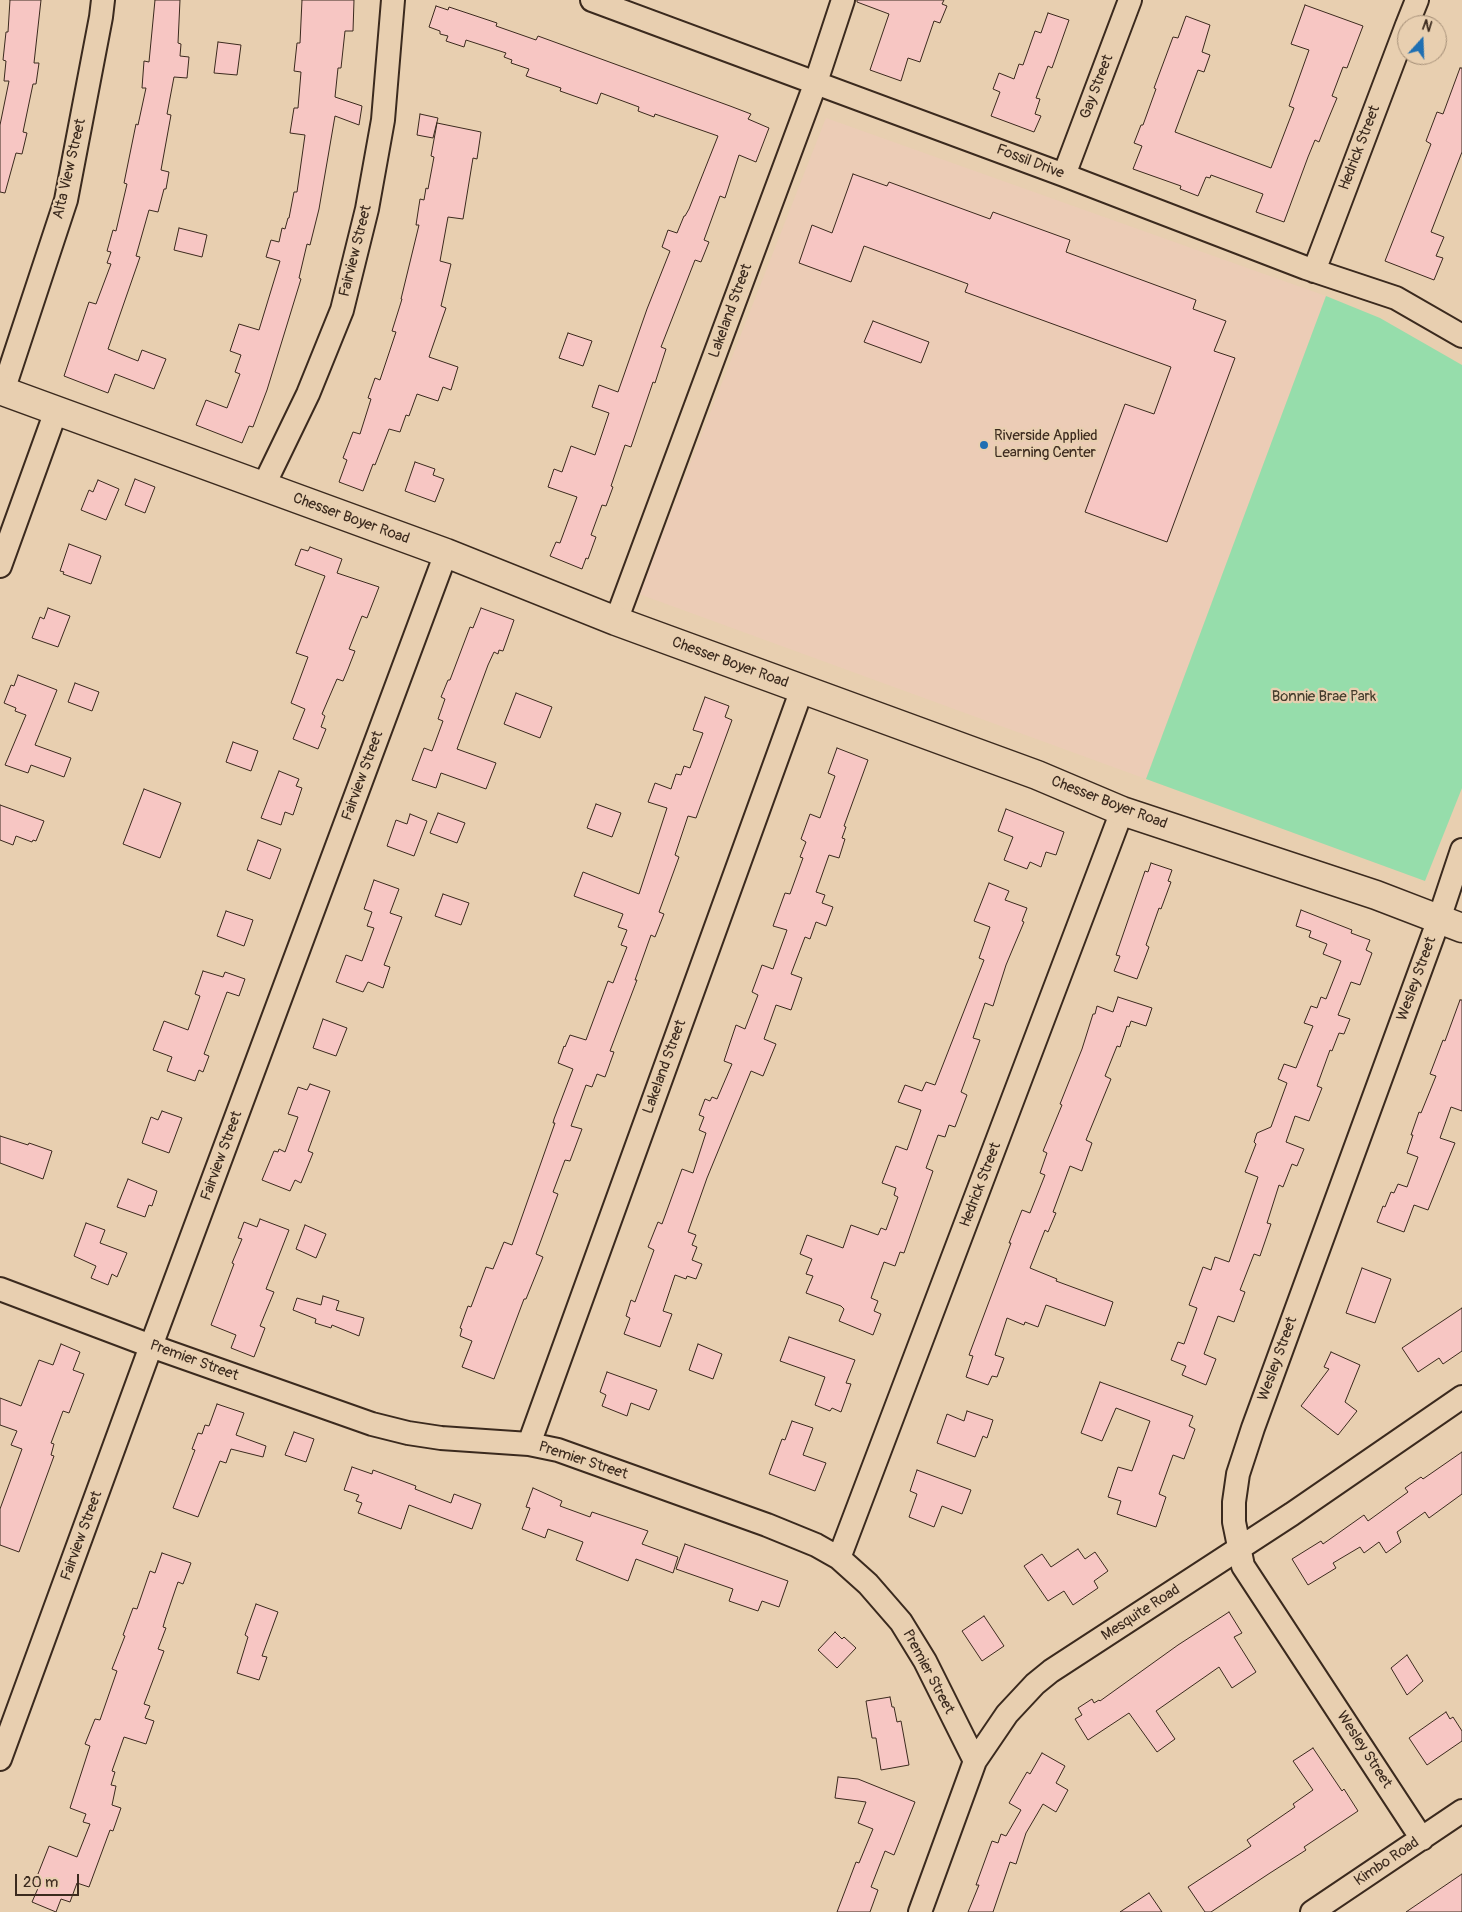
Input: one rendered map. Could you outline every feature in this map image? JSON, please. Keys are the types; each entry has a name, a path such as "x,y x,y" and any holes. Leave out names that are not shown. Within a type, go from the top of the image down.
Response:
{"street":[{"name":"Alta View Street","path":"2,390 66,200 103,0"},
{"name":"Fairview Street","path":"263,487 308,394 342,310 367,209 383,120 393,0"},
{"name":"Fossil Drive","path":"592,0 1064,175 1314,271 1396,298 1462,336"},
{"name":"Lakeland Street","path":"616,622 816,82 843,0"},
{"name":"Gay Street","path":"1064,175 1130,0"},
{"name":"Hedrick Street","path":"1411,15 1417,0"},
{"name":"Hedrick Street","path":"1314,271 1397,51"},
{"name":"Chesser Boyer Road","path":"2,390 446,553 616,622 1037,775 1122,811 1376,895 1450,924"},
{"path":"0,566 56,411"},
{"name":"Fairview Street","path":"0,1759 151,1346 446,553"},
{"name":"Lakeland Street","path":"529,1444 802,689"},
{"name":"Hedrick Street","path":"839,1558 1122,811"},
{"name":"Wesley Street","path":"1422,1839 1244,1566 1234,1522 1234,1502 1238,1474 1245,1450 1450,924 1462,850"},
{"name":"Premier Street","path":"0,1289 151,1346 372,1424 408,1433 441,1438 529,1444 558,1450 767,1525 816,1545 839,1558 868,1584 901,1622 925,1661 975,1762"},
{"name":"Mesquite Road","path":"920,1912 975,1762 1006,1714 1035,1684 1051,1671 1239,1550 1462,1397"},
{"name":"Kimbo Road","path":"1312,1912 1462,1812"}],"shaded area":[{"name":"Riverside Applied Learning Center","path":"826,118 1326,296 1146,779 639,594"}],"green space":[{"name":"Bonnie Brae Park","path":"1326,296 1380,318 1462,365 1462,788 1425,881 1146,779"}],"building":[{"path":"10,0 41,0 34,63 39,63 36,84 33,84 23,132 27,133 22,154 16,153 5,193 0,192 0,125 9,81 4,81 6,61 3,60 6,32 8,32"},
{"path":"155,0 180,0 178,43 181,44 180,56 189,57 187,78 174,77 167,114 171,115 161,170 169,172 166,189 164,189 158,212 149,210 136,256 140,257 108,349 138,361 142,350 166,359 154,389 115,374 108,393 64,376 89,302 96,304 111,264 107,263 111,252 107,251 113,230 116,231 127,184 124,183 136,124 138,125 146,88 142,88 144,61 149,62"},
{"path":"302,0 354,0 353,31 345,31 341,68 338,68 335,97 362,106 359,125 335,116 319,209 310,245 307,244 299,278 301,279 267,390 253,427 249,426 242,443 196,425 206,400 227,408 240,374 235,372 241,355 230,351 239,324 259,330 280,261 266,257 271,240 279,242 282,228 285,229 289,218 294,192 297,192 305,135 290,133 294,108 298,108 301,72 294,71 297,43 300,43"},
{"path":"857,0 944,0 942,4 947,6 940,23 934,21 920,62 908,58 901,81 870,70 889,14 857,2"},
{"path":"1305,5 1363,26 1347,68 1343,67 1332,96 1337,98 1319,142 1315,140 1284,222 1256,212 1263,194 1211,175 1210,178 1206,177 1198,196 1180,189 1181,186 1133,169 1142,146 1134,143 1141,125 1143,125 1156,89 1154,88 1173,37 1178,38 1186,16 1210,25 1202,52 1210,55 1204,72 1198,70 1175,132 1271,168 1294,108 1289,106 1309,50 1291,44"},
{"path":"436,6 448,10 449,7 497,23 496,26 536,40 538,36 730,106 751,114 748,119 769,128 756,162 739,155 725,198 720,196 704,240 709,242 701,262 695,260 661,347 666,349 655,383 653,382 631,447 625,445 606,506 602,505 591,535 596,537 582,569 550,556 556,542 560,543 577,497 548,487 554,469 562,472 571,446 595,455 609,413 592,407 599,385 618,392 647,309 670,251 662,247 668,230 677,233 689,209 718,136 655,114 654,117 638,111 639,107 601,93 597,104 560,91 561,88 526,76 529,69 511,63 512,60 504,57 506,53 466,40 464,47 446,41 448,36 440,34 440,31 429,27"},
{"path":"1048,13 1069,20 1052,68 1048,66 1036,98 1040,99 1035,114 1041,116 1034,132 991,116 1000,92 993,89 999,73 1014,79 1019,64 1023,65 1035,31 1041,33"},
{"path":"218,42 241,45 237,75 214,73"},
{"path":"1460,68 1462,68 1462,152 1431,232 1444,237 1436,256 1443,258 1434,280 1385,261 1431,144 1426,141 1437,112 1443,114"},
{"path":"420,114 438,118 433,138 417,135"},
{"path":"437,123 481,132 477,159 473,158 463,219 448,217 440,261 451,264 441,306 446,308 429,357 458,367 451,390 443,387 438,401 417,394 409,416 406,415 400,432 389,429 363,491 339,482 347,460 343,458 353,432 360,434 371,399 368,398 375,378 380,380 396,332 392,331 402,299 419,225 416,225 420,199 424,200 426,188 428,189 434,157 431,156"},
{"path":"853,174 887,186 889,182 990,219 993,212 1070,240 1066,252 1196,300 1193,309 1226,321 1214,351 1235,358 1167,542 1085,512 1125,404 1154,414 1171,367 965,292 968,284 864,246 851,282 799,263 812,225 832,233"},
{"path":"179,228 207,235 202,257 174,250"},
{"path":"873,321 929,342 921,363 864,342"},
{"path":"568,333 592,341 583,366 559,358"},
{"path":"415,462 435,469 433,475 444,479 435,502 405,491"},
{"path":"135,479 155,487 145,513 125,505"},
{"path":"98,480 119,489 106,520 81,510 89,490 93,492"},
{"path":"69,544 101,556 91,584 63,574 64,572 60,571"},
{"path":"310,547 342,559 337,573 379,587 367,618 362,616 349,649 355,651 343,681 337,679 322,714 325,716 321,727 326,729 318,749 293,739 305,709 291,703 308,657 296,653 325,576 295,565 301,549 308,551"},
{"path":"48,608 70,616 58,647 32,638 40,617 44,619"},
{"path":"481,608 514,620 503,651 499,650 498,654 494,652 488,665 457,749 496,763 486,789 441,773 436,788 412,780 424,748 432,751 443,721 438,719 445,699 441,697 448,680 450,680 470,627 473,628"},
{"path":"18,675 57,690 35,745 71,758 64,777 31,765 28,773 5,765 26,715 15,711 16,708 4,703 11,685 14,686"},
{"path":"75,683 99,692 92,711 68,702"},
{"path":"516,693 552,707 540,738 504,724"},
{"path":"705,697 729,706 725,717 732,720 696,818 688,816 675,855 679,857 659,912 664,914 655,937 651,935 635,980 637,980 610,1051 614,1052 605,1077 597,1074 592,1087 586,1085 571,1126 582,1129 570,1161 565,1160 553,1192 558,1194 536,1254 543,1257 526,1299 524,1299 494,1379 462,1367 472,1341 460,1336 462,1329 460,1328 468,1306 471,1307 486,1267 493,1269 504,1242 512,1245 555,1123 553,1123 554,1119 573,1069 558,1063 564,1046 570,1035 586,1040 608,981 613,983 627,947 621,945 627,930 618,927 623,914 574,896 583,872 639,894 667,808 648,802 655,783 671,789 676,774 681,775 684,766 690,768 703,733 693,730"},
{"path":"233,742 258,751 251,771 226,762"},
{"path":"837,748 868,760 844,826 846,827 842,838 845,839 839,858 829,855 816,892 825,895 822,903 833,907 826,926 816,922 810,939 805,937 791,974 802,978 791,1010 776,1005 764,1039 776,1044 763,1076 751,1071 707,1178 688,1232 696,1235 692,1245 697,1247 692,1260 702,1264 696,1279 687,1276 686,1279 675,1275 663,1311 672,1314 660,1347 624,1334 630,1318 626,1316 631,1300 635,1302 654,1250 648,1247 658,1222 662,1224 682,1169 693,1173 706,1133 699,1130 704,1117 699,1115 705,1099 710,1101 712,1097 717,1099 732,1064 724,1061 736,1025 745,1029 758,995 752,992 762,965 773,969 787,930 773,926 785,893 790,894 803,858 800,857 806,842 801,839 810,814 820,818 835,776 828,773"},
{"path":"279,771 299,779 296,786 302,788 293,815 285,812 281,825 261,818"},
{"path":"144,789 181,803 160,858 123,844"},
{"path":"596,804 621,813 612,837 587,828"},
{"path":"0,805 44,821 36,841 33,840 32,842 16,836 13,845 0,840"},
{"path":"1006,809 1064,832 1056,855 1046,852 1041,867 1030,862 1027,869 1004,860 1013,837 998,831"},
{"path":"438,813 465,823 457,843 430,833"},
{"path":"410,814 427,821 414,856 387,846 396,820 407,824"},
{"path":"258,840 281,849 270,879 247,870"},
{"path":"1151,863 1172,870 1168,881 1171,882 1161,909 1159,908 1146,945 1149,947 1137,979 1114,971 1120,956 1116,955 1145,871 1148,872"},
{"path":"374,880 399,889 390,913 402,917 384,965 390,967 383,988 368,982 363,992 336,982 346,955 362,961 374,928 367,926 372,912 364,909"},
{"path":"989,883 1009,891 1005,900 1027,908 1022,921 1024,922 1006,965 993,1006 985,1003 973,1038 980,1040 961,1092 967,1095 955,1127 949,1125 945,1137 938,1135 926,1168 933,1171 904,1253 900,1252 895,1266 884,1262 871,1298 878,1301 874,1311 881,1314 873,1335 839,1321 844,1309 841,1306 806,1293 813,1276 806,1274 812,1259 800,1254 807,1235 843,1248 851,1225 878,1235 881,1228 886,1230 898,1197 894,1195 896,1188 882,1183 896,1146 907,1150 921,1110 898,1102 905,1085 922,1091 926,1082 935,1085 984,960 979,958 990,927 974,921"},
{"path":"443,894 469,903 461,925 435,916"},
{"path":"1301,910 1352,930 1351,933 1370,940 1366,950 1372,953 1360,985 1351,982 1338,1015 1350,1019 1344,1034 1339,1033 1332,1051 1330,1050 1317,1086 1322,1088 1309,1121 1295,1116 1286,1142 1304,1149 1297,1166 1292,1164 1283,1187 1279,1185 1267,1223 1271,1224 1260,1256 1254,1254 1240,1290 1245,1292 1234,1322 1218,1316 1204,1354 1216,1359 1206,1385 1182,1375 1186,1366 1171,1360 1178,1342 1184,1344 1197,1308 1189,1305 1203,1267 1211,1270 1215,1257 1229,1262 1258,1177 1245,1172 1256,1144 1254,1142 1257,1133 1271,1127 1287,1083 1278,1079 1284,1064 1296,1068 1313,1026 1304,1023 1311,1006 1317,1008 1321,997 1326,999 1341,961 1323,954 1327,944 1309,937 1311,931 1296,926"},
{"path":"226,911 253,920 244,946 217,936"},
{"path":"203,971 223,977 225,972 245,979 239,996 227,992 204,1054 209,1056 203,1072 199,1070 195,1081 167,1071 172,1057 153,1050 164,1021 188,1030 200,996 195,994"},
{"path":"1118,997 1152,1008 1146,1026 1131,1021 1129,1027 1127,1026 1120,1047 1117,1046 1105,1076 1111,1079 1086,1140 1092,1143 1082,1171 1070,1166 1053,1212 1056,1213 1048,1232 1045,1230 1030,1268 1057,1279 1056,1281 1113,1302 1105,1326 1046,1305 1038,1327 1025,1322 1024,1325 1007,1318 995,1355 1004,1358 997,1377 992,1376 988,1385 966,1377 973,1356 969,1355 1011,1243 1009,1243 1022,1210 1030,1213 1045,1175 1040,1173 1047,1153 1043,1151 1062,1105 1060,1104 1082,1049 1093,1014 1095,1014 1097,1006 1113,1012"},
{"path":"1460,1000 1462,1000 1462,1111 1451,1107 1440,1138 1455,1143 1428,1210 1414,1205 1404,1232 1377,1222 1391,1192 1394,1193 1398,1184 1407,1187 1418,1157 1407,1153 1413,1135 1411,1135 1419,1112 1421,1113 1436,1076 1430,1074 1443,1040 1445,1041"},
{"path":"323,1019 347,1028 336,1056 313,1048"},
{"path":"310,1084 330,1091 308,1151 313,1153 301,1183 295,1180 290,1191 262,1180 274,1151 278,1152 279,1149 285,1152 298,1117 288,1114 298,1087 307,1090"},
{"path":"162,1111 182,1118 169,1153 142,1143 151,1117 158,1120"},
{"path":"0,1136 52,1151 43,1179 0,1163"},
{"path":"128,1179 157,1191 152,1206 149,1205 145,1217 117,1207"},
{"path":"260,1219 289,1230 266,1289 274,1292 260,1326 265,1328 254,1357 231,1348 236,1335 211,1325 234,1264 232,1263 242,1239 238,1238 244,1222 257,1227"},
{"path":"86,1223 105,1230 100,1243 127,1253 117,1277 112,1274 108,1285 91,1278 96,1266 74,1256"},
{"path":"305,1225 326,1234 316,1258 296,1249"},
{"path":"1362,1268 1391,1279 1375,1323 1346,1313"},
{"path":"323,1296 339,1301 336,1310 364,1318 359,1336 332,1325 331,1328 315,1323 316,1319 293,1310 297,1298 321,1305"},
{"path":"1462,1308 1462,1351 1443,1364 1439,1358 1418,1372 1402,1348"},
{"path":"789,1337 855,1360 846,1383 851,1384 841,1412 832,1408 830,1411 815,1405 825,1377 780,1361"},
{"path":"61,1344 80,1352 73,1370 84,1374 69,1413 63,1411 51,1443 54,1444 51,1455 54,1456 19,1552 0,1545 0,1509 22,1449 11,1445 17,1431 0,1425 0,1398 21,1406 39,1360 53,1365"},
{"path":"698,1344 722,1354 713,1379 689,1370"},
{"path":"1331,1352 1360,1365 1345,1402 1357,1411 1338,1435 1301,1406 1329,1369 1324,1367"},
{"path":"607,1372 657,1390 649,1410 631,1403 627,1416 602,1406 606,1395 600,1392"},
{"path":"1100,1382 1193,1416 1189,1426 1195,1429 1184,1459 1173,1455 1159,1494 1166,1497 1156,1527 1117,1514 1121,1501 1108,1497 1118,1467 1132,1471 1150,1421 1116,1408 1102,1441 1081,1433"},
{"path":"217,1404 244,1413 236,1435 266,1446 263,1457 231,1449 226,1463 220,1461 198,1517 173,1508 195,1450 192,1449 198,1433 202,1434 205,1425 209,1426"},
{"path":"967,1411 993,1420 987,1438 983,1436 975,1457 937,1443 947,1414 964,1421"},
{"path":"792,1421 813,1428 803,1455 826,1463 815,1491 769,1474 782,1439 785,1440"},
{"path":"294,1432 314,1439 306,1462 285,1455"},
{"path":"1462,1452 1462,1494 1429,1518 1425,1512 1397,1532 1401,1542 1386,1553 1379,1542 1364,1553 1360,1547 1333,1563 1336,1568 1308,1585 1292,1559 1321,1541 1323,1544 1364,1515 1368,1521 1408,1492 1405,1488 1421,1477 1423,1479"},
{"path":"352,1467 372,1474 373,1470 416,1486 415,1489 451,1503 454,1494 481,1504 472,1529 409,1505 401,1529 358,1513 362,1503 356,1501 359,1495 344,1490"},
{"path":"917,1470 971,1490 962,1514 942,1506 934,1527 909,1517 917,1494 910,1491"},
{"path":"533,1488 562,1501 560,1506 590,1517 592,1512 648,1531 642,1544 678,1557 673,1573 636,1559 628,1581 576,1560 583,1542 548,1529 545,1538 522,1529 530,1508 526,1507"},
{"path":"685,1544 788,1581 779,1607 762,1601 758,1611 729,1601 733,1589 676,1569"},
{"path":"1078,1549 1085,1559 1095,1552 1108,1571 1094,1581 1098,1588 1073,1605 1064,1591 1048,1601 1024,1566 1042,1554 1051,1567"},
{"path":"162,1553 191,1563 183,1584 178,1582 165,1620 163,1627 166,1628 158,1649 164,1651 144,1704 150,1706 145,1718 154,1721 146,1744 124,1737 112,1771 115,1772 111,1785 116,1786 112,1805 121,1808 113,1831 110,1830 89,1887 77,1883 70,1902 61,1899 56,1912 32,1902 39,1886 34,1884 49,1846 77,1857 90,1824 83,1822 86,1814 70,1808 90,1746 85,1744 95,1719 100,1720 117,1671 112,1669 125,1636 123,1635 133,1608 137,1609 150,1571 155,1573"},
{"path":"256,1604 278,1612 262,1656 267,1657 259,1680 237,1673 248,1637 245,1635"},
{"path":"1229,1612 1242,1633 1234,1637 1256,1672 1232,1688 1219,1667 1156,1711 1175,1739 1157,1752 1129,1713 1088,1740 1075,1719 1082,1715 1078,1708 1092,1699 1094,1703 1100,1701 1178,1645"},
{"path":"984,1616 1004,1646 982,1661 962,1631"},
{"path":"835,1632 856,1648 837,1668 818,1650"},
{"path":"1407,1655 1423,1681 1407,1695 1391,1668"},
{"path":"890,1697 897,1722 901,1721 909,1765 881,1770 876,1738 872,1738 866,1701"},
{"path":"1446,1712 1450,1719 1453,1717 1462,1731 1462,1741 1427,1765 1409,1738"},
{"path":"1313,1748 1358,1811 1304,1847 1306,1850 1211,1912 1205,1912 1188,1887 1251,1846 1247,1840 1295,1807 1293,1804 1313,1790 1293,1761"},
{"path":"1042,1753 1065,1766 1056,1783 1068,1790 1056,1812 1043,1804 1026,1833 1016,1864 1010,1862 993,1912 968,1912 979,1885 976,1885 992,1841 998,1843 1001,1834 1006,1836 1021,1810 1009,1803 1027,1772 1030,1774"},
{"path":"838,1777 858,1779 915,1802 894,1855 885,1851 871,1887 878,1890 870,1912 837,1912 856,1862 859,1863 873,1829 858,1823 866,1802 835,1798"},
{"path":"1462,1874 1462,1912 1406,1912"},
{"path":"1149,1893 1162,1912 1120,1912"}],"place":[{"name":"Riverside Applied Learning Center","path":"984,445"}]}
